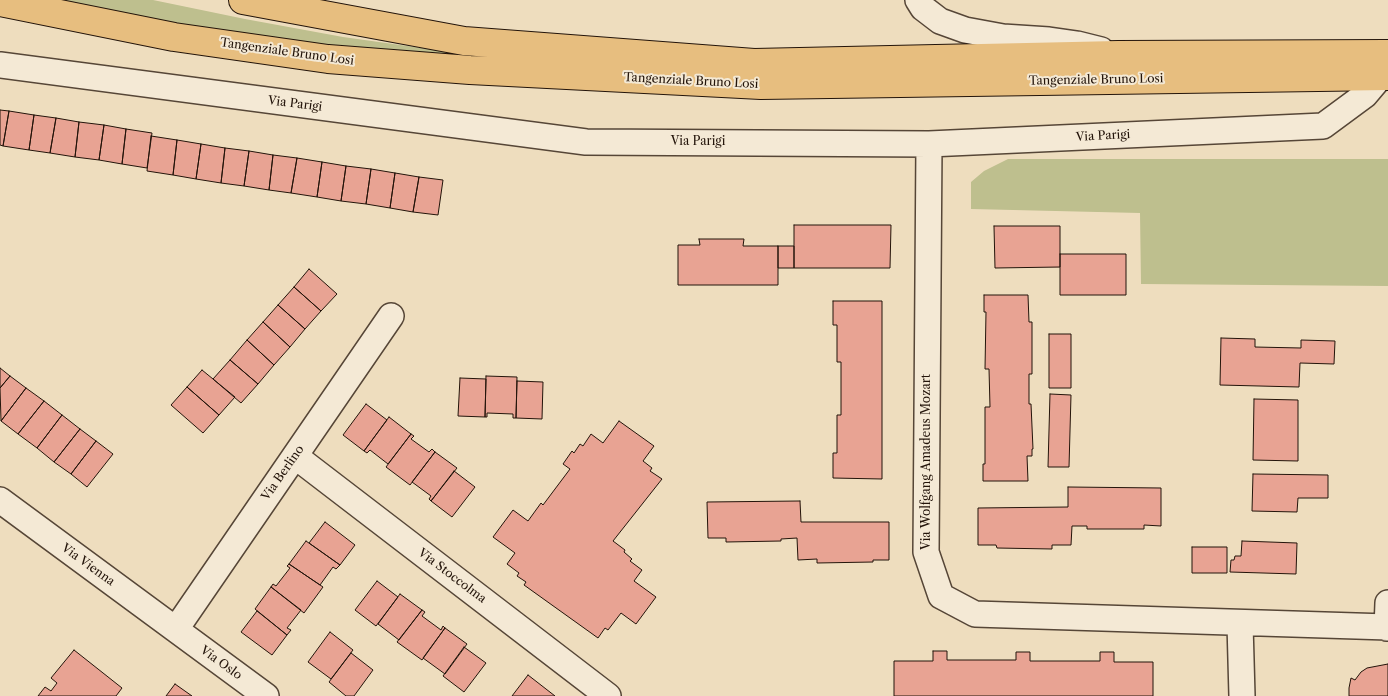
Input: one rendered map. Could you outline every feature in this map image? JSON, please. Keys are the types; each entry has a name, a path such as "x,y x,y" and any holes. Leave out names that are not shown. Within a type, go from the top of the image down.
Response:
{"main road":[{"name":"Tangenziale Bruno Losi","path":"243,0 464,41 754,63 1118,55 1386,69"},
{"name":"Tangenziale Bruno Losi","path":"0,2 174,37 328,59 470,70 761,85 1386,69"}],"street":[{"path":"918,0 923,8 940,21 965,30 1003,37 1077,44 1118,55"},
{"name":"Via Parigi","path":"0,65 586,142 929,144 1323,126 1365,95 1386,69"},
{"name":"Via Wolfgang Amadeus Mozart","path":"929,144 926,552 940,596 975,614 1388,628"},
{"name":"Via Berlino","path":"176,629 391,316"},
{"name":"Via Stoccolma","path":"295,456 608,696"},
{"name":"Via Vienna","path":"0,500 176,629"},
{"path":"1388,603 1388,628"},
{"path":"1240,624 1242,696"},
{"name":"Via Oslo","path":"176,629 266,696"}],"green space":[{"path":"28,0 153,0 343,37 479,56 550,63 251,41"},
{"path":"1008,159 1388,159 1388,286 1141,284 1140,213 971,209 971,182 984,171"}],"building":[{"path":"0,110 9,111 3,146 0,145"},
{"path":"9,111 34,115 29,150 3,146"},
{"path":"34,115 56,118 50,153 29,150"},
{"path":"56,118 79,122 75,157 50,153"},
{"path":"79,122 104,125 99,160 75,157"},
{"path":"104,125 126,129 122,164 99,160"},
{"path":"126,129 152,133 147,168 122,164"},
{"path":"151,136 177,140 173,175 147,171"},
{"path":"177,140 201,144 196,179 173,175"},
{"path":"201,144 225,148 221,183 196,179"},
{"path":"225,148 249,151 244,186 221,183"},
{"path":"249,151 273,155 269,190 244,186"},
{"path":"273,155 297,158 291,193 269,190"},
{"path":"297,158 322,162 317,197 291,193"},
{"path":"322,162 346,166 341,201 317,197"},
{"path":"346,166 371,169 366,204 341,201"},
{"path":"371,169 395,173 390,208 366,204"},
{"path":"395,173 419,177 413,212 390,208"},
{"path":"419,177 443,180 438,215 413,212"},
{"path":"794,225 891,225 890,268 794,268"},
{"path":"994,226 1060,226 1060,267 995,268"},
{"path":"699,239 744,239 743,246 778,246 778,285 678,285 678,245 700,245"},
{"path":"778,246 794,246 794,268 778,268"},
{"path":"1060,254 1126,254 1126,295 1060,295"},
{"path":"309,269 337,294 321,311 294,287"},
{"path":"294,287 321,311 305,329 278,305"},
{"path":"984,295 1028,295 1029,322 1032,322 1032,374 1029,374 1029,404 1031,404 1033,449 1032,456 1027,456 1028,481 983,481 983,464 985,464 985,407 990,407 989,369 985,369 986,312 984,312"},
{"path":"833,301 882,301 882,479 833,478 833,453 837,453 837,415 841,415 841,362 837,362 837,325 833,325"},
{"path":"278,305 305,329 290,347 263,322"},
{"path":"263,322 290,347 274,365 247,340"},
{"path":"1049,334 1071,334 1071,388 1049,388"},
{"path":"1221,338 1255,339 1255,347 1301,348 1301,340 1335,341 1334,364 1300,363 1299,387 1220,385"},
{"path":"247,340 274,365 258,384 230,360"},
{"path":"230,360 258,384 241,403 213,379"},
{"path":"0,368 10,376 0,388"},
{"path":"202,370 235,397 219,415 187,387"},
{"path":"10,376 26,388 1,421 0,388"},
{"path":"486,376 517,377 516,418 513,418 513,414 487,413 487,417 485,417"},
{"path":"460,378 486,379 485,417 458,416"},
{"path":"517,381 543,382 542,419 516,418"},
{"path":"187,387 219,415 203,433 171,405"},
{"path":"26,388 44,401 18,434 1,421"},
{"path":"1050,394 1071,395 1069,467 1048,467"},
{"path":"1254,399 1298,400 1298,461 1253,460"},
{"path":"44,401 62,415 37,448 18,434"},
{"path":"366,404 387,420 364,451 343,435"},
{"path":"62,415 80,429 54,462 37,448"},
{"path":"389,417 411,434 388,464 370,450 367,453 364,451"},
{"path":"619,421 654,446 643,461 652,468 650,471 662,479 613,541 625,550 624,552 632,559 630,561 642,570 634,581 656,597 636,624 621,613 608,630 605,628 598,638 524,585 526,582 517,576 519,573 507,564 515,553 493,537 513,510 528,521 541,503 543,505 570,469 563,464 572,451 574,453 580,444 583,446 591,434 603,443"},
{"path":"80,429 96,441 71,474 54,462"},
{"path":"411,434 414,436 411,439 429,452 432,449 435,452 410,485 386,467"},
{"path":"96,441 113,454 87,487 71,474"},
{"path":"435,452 457,468 431,501 429,499 431,496 412,482"},
{"path":"454,471 475,487 452,517 431,501"},
{"path":"1253,474 1328,475 1328,498 1298,498 1297,512 1252,511"},
{"path":"1068,487 1161,488 1161,526 1144,525 1144,529 1087,529 1087,526 1072,526 1071,545 1052,545 1052,549 997,548 996,545 978,545 978,508 1068,507"},
{"path":"800,501 801,522 889,522 889,560 817,563 817,559 798,560 797,538 781,539 781,541 726,542 726,538 708,538 707,502"},
{"path":"325,522 355,545 340,565 309,543"},
{"path":"306,541 340,565 336,569 333,567 320,585 289,564"},
{"path":"1242,541 1297,543 1296,574 1230,572 1231,560 1234,560 1235,556 1241,556"},
{"path":"1192,547 1227,547 1227,573 1192,573"},
{"path":"289,564 323,587 304,613 271,587 273,584 276,586 290,568 287,566"},
{"path":"377,581 398,597 376,626 355,610"},
{"path":"271,587 301,610 287,628 291,630 287,635 255,609"},
{"path":"400,594 422,610 399,640 378,624"},
{"path":"422,610 425,612 422,616 441,630 443,626 445,628 422,660 397,642"},
{"path":"257,611 287,635 272,655 241,632"},
{"path":"445,628 467,644 445,674 423,658"},
{"path":"330,632 353,650 331,679 308,662"},
{"path":"464,647 486,663 464,692 443,676"},
{"path":"74,650 122,688 116,696 38,696 45,687 51,691 57,683 51,678"},
{"path":"933,651 947,651 947,660 1016,660 1016,652 1030,652 1030,661 1100,661 1100,652 1114,652 1114,662 1153,662 1153,696 894,696 894,661 933,661"},
{"path":"351,653 373,670 354,696 346,696 329,682"},
{"path":"1388,664 1388,696 1349,696 1351,678 1355,680 1367,668"},
{"path":"528,675 555,696 512,696"},
{"path":"175,684 192,696 166,696"}]}
